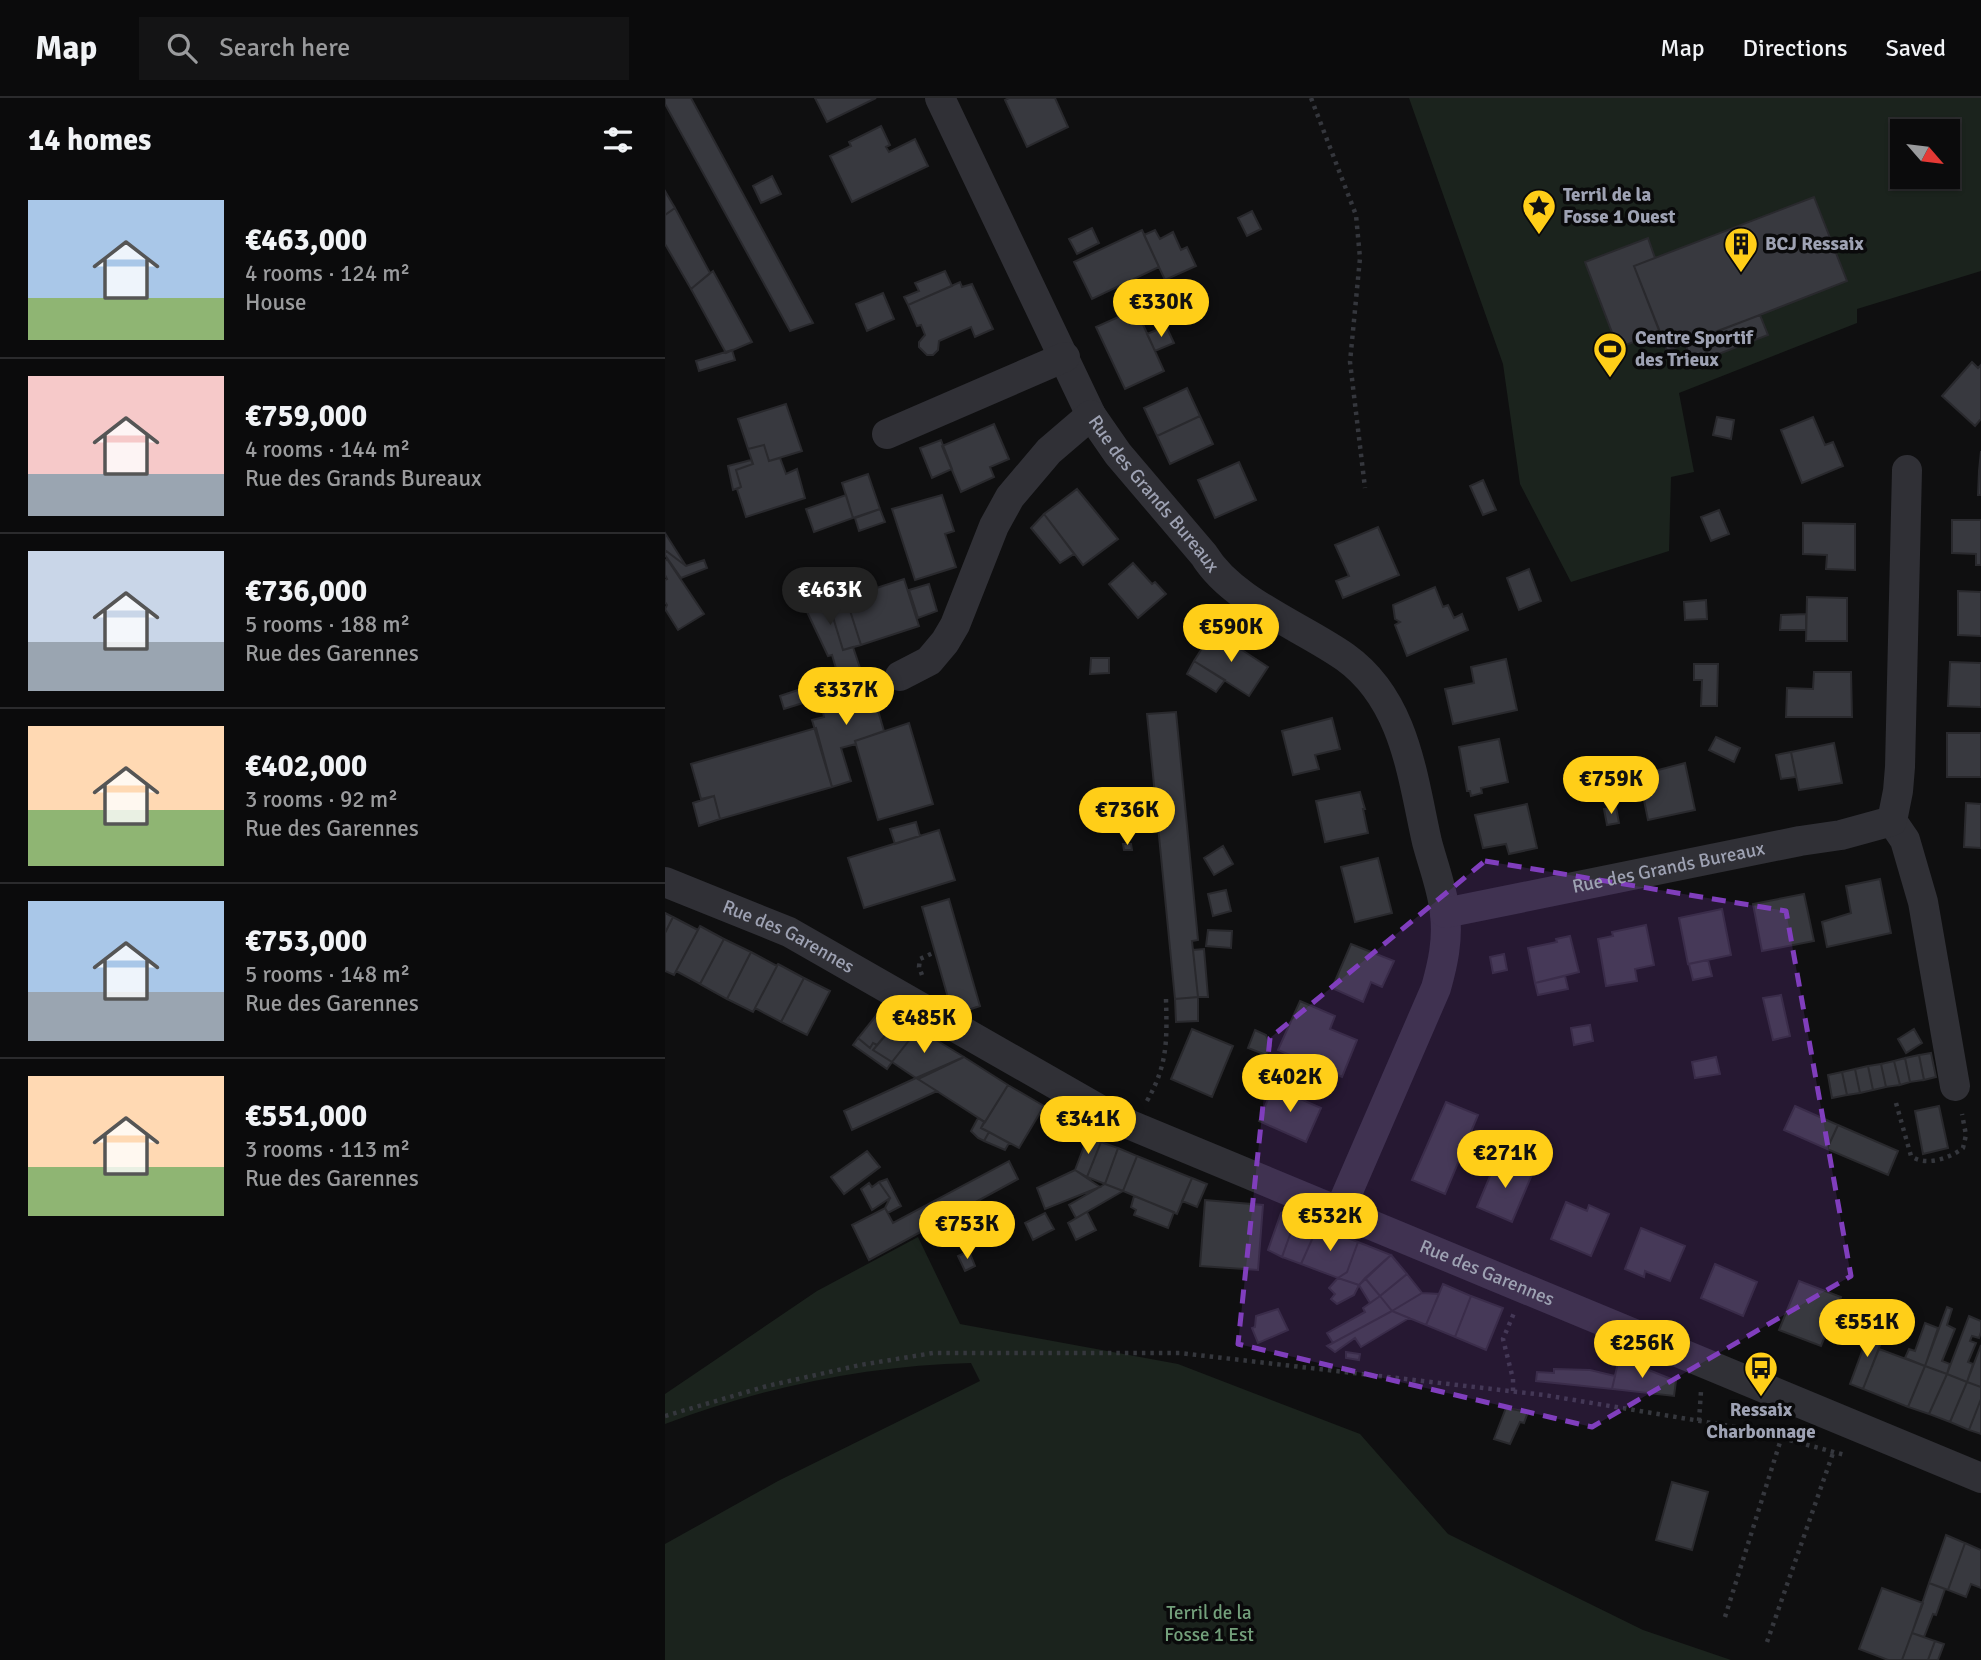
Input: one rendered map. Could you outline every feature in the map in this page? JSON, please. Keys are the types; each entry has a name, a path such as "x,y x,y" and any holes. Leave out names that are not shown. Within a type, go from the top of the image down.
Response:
{"street":[{"name":"Rue des Grands Bureaux","path":"940,98 1091,415 1118,454 1203,555 1214,572 1253,600 1346,658 1369,680 1392,710 1405,744 1445,913 1446,950 1436,988 1339,1212"},
{"path":"887,434 1065,357"},
{"path":"900,676 929,661 945,642 955,625 994,526 1010,497 1049,450 1091,415"},
{"path":"1907,470 1900,767 1892,821 1905,840 1923,902 1955,1086"},
{"name":"Rue des Grands Bureaux","path":"1445,913 1841,835 1892,821"},
{"name":"Rue des Garennes","path":"665,882 789,932 1116,1119 1981,1478"}],"path":[{"path":"1311,98 1356,215 1360,258 1350,362 1365,488"},
{"path":"1133,1126 1161,1075 1167,1032 1166,999"},
{"path":"1896,1103 1911,1156 1918,1161 1927,1162 1953,1155 1963,1148 1966,1135 1955,1086"},
{"path":"1513,1391 1513,1379 1503,1339 1523,1289"},
{"path":"665,1416 767,1386 860,1365 933,1353 1180,1353 1513,1391 1748,1429 1856,1458"},
{"path":"1725,1617 1781,1439"},
{"path":"1767,1642 1833,1453"}],"highlighted area":[{"path":"1485,861 1786,911 1851,1276 1592,1427 1238,1344 1270,1038"}],"green space":[{"path":"1409,98 1981,98 1981,271 1857,309 1857,323 1679,393 1694,472 1671,477 1669,551 1571,582 1520,484 1503,364"},
{"name":"Terril de la Fosse 1 Est","path":"918,1237 960,1324 1178,1364 1360,1434 1448,1534 1643,1630 1731,1660 665,1660 665,1544 778,1481 980,1381 971,1363 894,1368 777,1389 665,1424 665,1394 817,1291"}],"building":[{"path":"665,98 691,98 813,323 790,331 665,104"},
{"path":"815,98 876,98 827,122"},
{"path":"1055,98 1068,127 1027,147 1005,100"},
{"path":"881,126 890,145 886,147 889,152 915,139 928,166 852,202 830,156 851,146 849,142"},
{"path":"772,176 781,194 761,203 753,186"},
{"path":"665,191 675,208 665,215"},
{"name":"BCJ Ressaix","path":"1814,197 1847,281 1667,351 1634,266"},
{"path":"675,208 710,273 691,289 665,244 665,215"},
{"path":"1252,211 1261,229 1247,236 1238,218"},
{"path":"1092,228 1099,243 1077,254 1069,239"},
{"path":"1142,230 1159,267 1092,299 1074,262"},
{"path":"1155,230 1160,239 1173,232 1181,250 1187,247 1196,266 1165,280 1144,235"},
{"path":"1648,238 1655,258 1634,266 1660,332 1618,348 1585,262"},
{"path":"713,271 752,342 726,353 691,289"},
{"path":"945,271 952,286 908,305 904,297 919,291 915,283"},
{"path":"960,282 962,287 972,284 993,329 975,337 971,327 939,341 938,350 933,355 927,355 919,347 919,342 925,335 921,325 917,326 908,305"},
{"path":"883,293 894,319 867,331 856,304"},
{"path":"1136,309 1164,371 1125,389 1096,327"},
{"path":"1760,315 1768,335 1693,364 1685,343"},
{"path":"1166,326 1174,343 1155,351 1147,334"},
{"path":"732,350 735,360 699,371 696,361"},
{"path":"1972,362 1978,368 1981,365 1981,419 1975,426 1942,396"},
{"path":"1187,388 1200,416 1157,436 1144,408"},
{"path":"786,404 802,451 769,461 764,445 748,449 738,419"},
{"path":"1200,416 1213,444 1170,464 1157,436"},
{"path":"1717,417 1734,420 1731,439 1713,435"},
{"path":"1813,417 1825,445 1833,442 1843,466 1802,483 1781,430"},
{"path":"994,424 1009,459 990,467 994,477 961,492 942,446"},
{"path":"941,440 952,469 932,478 920,448"},
{"path":"764,445 769,461 780,458 786,474 797,469 805,498 746,517 737,489 741,487 736,470 753,464 748,449"},
{"path":"1981,451 1981,495 1978,495 1979,471"},
{"path":"751,460 753,464 736,470 741,487 733,490 728,466"},
{"path":"1239,462 1256,500 1215,518 1198,480"},
{"path":"868,474 880,509 853,518 842,483"},
{"path":"1483,480 1496,510 1483,515 1470,486"},
{"path":"1077,489 1118,539 1083,565 1044,514"},
{"path":"846,495 853,518 814,532 806,509"},
{"path":"942,495 954,531 945,534 956,567 915,580 892,509"},
{"path":"880,509 885,522 859,531 855,518"},
{"path":"1719,510 1729,534 1711,541 1701,517"},
{"path":"1044,514 1074,554 1060,563 1031,528"},
{"path":"1952,520 1981,520 1981,565 1976,565 1976,554 1952,553"},
{"path":"1803,523 1855,524 1855,570 1826,569 1827,555 1803,554"},
{"path":"1378,527 1399,575 1343,598 1336,581 1349,576 1335,545"},
{"path":"665,533 686,566 665,550"},
{"path":"665,550 686,566 704,560 707,568 681,578 665,555"},
{"path":"667,559 704,614 678,630 665,609"},
{"path":"1133,563 1152,584 1155,582 1166,594 1138,618 1109,584"},
{"path":"1529,569 1541,601 1519,610 1507,578"},
{"path":"904,579 919,626 861,645 846,598"},
{"path":"842,584 846,598 829,604 843,650 853,647 860,668 838,675 832,655 828,656 800,597"},
{"path":"929,584 937,611 918,618 909,590"},
{"path":"1435,587 1443,607 1448,605 1454,618 1462,614 1468,630 1407,656 1395,625 1400,622 1395,619 1393,605"},
{"path":"1958,591 1981,592 1981,636 1958,635"},
{"path":"1807,597 1847,598 1847,641 1806,641"},
{"path":"846,598 861,645 843,650 829,604"},
{"path":"1706,600 1707,619 1685,620 1684,602"},
{"path":"1806,614 1806,630 1780,630 1781,615"},
{"path":"1213,631 1268,667 1249,696 1194,661"},
{"path":"1091,658 1109,658 1109,673 1090,674"},
{"path":"1506,659 1517,710 1453,724 1445,689 1474,683 1471,667"},
{"path":"1194,661 1225,680 1216,692 1187,674"},
{"path":"1950,662 1981,663 1981,707 1948,706"},
{"path":"1694,664 1718,664 1717,706 1701,706 1702,680 1694,680"},
{"path":"1814,672 1851,672 1852,717 1786,717 1787,688 1813,689"},
{"path":"870,683 884,731 841,748 851,781 832,787 812,720 824,717 820,698"},
{"path":"801,689 806,702 784,709 780,696"},
{"path":"1176,712 1198,940 1192,941 1198,997 1175,999 1147,714"},
{"path":"1332,718 1340,749 1315,755 1319,769 1293,775 1282,731"},
{"path":"909,723 933,804 878,820 855,741"},
{"path":"816,728 832,787 720,819 714,796 701,799 691,764"},
{"path":"1947,733 1981,733 1981,777 1947,777"},
{"path":"1716,737 1740,748 1734,762 1709,750"},
{"path":"1499,739 1508,782 1481,788 1482,793 1471,796 1470,791 1467,791 1459,747"},
{"path":"1834,743 1842,783 1799,790 1791,752"},
{"path":"1791,752 1796,777 1781,779 1776,755"},
{"path":"1685,763 1695,810 1648,820 1639,775"},
{"path":"1360,792 1368,833 1325,842 1316,801"},
{"path":"714,796 720,819 699,826 693,803"},
{"path":"1966,803 1981,804 1981,848 1964,847"},
{"path":"1527,804 1537,848 1509,854 1506,844 1483,848 1475,815"},
{"path":"1616,807 1619,823 1607,825 1604,809"},
{"path":"916,822 920,836 895,844 890,829"},
{"path":"939,830 955,880 864,908 848,858"},
{"path":"1123,844 1131,844 1132,850 1124,850"},
{"path":"1223,846 1233,864 1214,875 1204,858"},
{"path":"1378,858 1392,913 1355,922 1341,867"},
{"path":"1880,879 1891,933 1827,947 1822,922 1851,913 1846,886"},
{"path":"1226,890 1231,911 1213,916 1208,894"},
{"path":"1804,894 1814,941 1762,951 1753,904"},
{"path":"949,899 980,1006 953,1015 922,907"},
{"path":"1722,909 1731,955 1688,964 1679,918"},
{"path":"665,913 673,917 665,933"},
{"path":"673,917 698,930 674,975 665,971 665,933"},
{"path":"1646,925 1654,965 1635,969 1637,981 1606,986 1598,939 1613,936 1612,932"},
{"path":"700,926 724,939 700,984 676,971"},
{"path":"1208,930 1232,931 1231,948 1206,946"},
{"path":"1570,936 1579,972 1535,983 1528,948 1557,942 1556,939"},
{"path":"724,939 751,952 727,999 700,984"},
{"path":"1351,944 1394,961 1382,987 1371,982 1363,1002 1332,988"},
{"path":"1204,949 1208,997 1198,997 1193,950"},
{"path":"751,952 777,966 753,1012 727,999"},
{"path":"1504,954 1507,970 1493,973 1490,957"},
{"path":"1708,960 1712,976 1693,980 1689,964"},
{"path":"778,964 804,978 781,1022 755,1008"},
{"path":"1565,976 1568,989 1538,995 1535,983"},
{"path":"804,978 830,991 807,1035 781,1022"},
{"path":"1781,995 1790,1036 1773,1040 1763,998"},
{"path":"1198,997 1198,1021 1176,1022 1175,999"},
{"path":"1300,1001 1335,1016 1330,1029 1357,1040 1342,1077 1278,1050"},
{"path":"883,1007 901,1017 877,1045 873,1043 870,1048 858,1038"},
{"path":"901,1017 918,1029 892,1062 873,1050"},
{"path":"1590,1025 1593,1041 1574,1045 1571,1028"},
{"path":"918,1029 964,1057 916,1078 892,1062"},
{"path":"1192,1029 1233,1046 1212,1097 1171,1079"},
{"path":"1914,1029 1922,1043 1906,1053 1898,1039"},
{"path":"1255,1030 1266,1035 1271,1046 1266,1055 1248,1048"},
{"path":"858,1038 870,1048 873,1043 877,1045 873,1050 892,1062 887,1069 853,1045"},
{"path":"1931,1053 1936,1077 1924,1080 1919,1055"},
{"path":"1919,1055 1924,1080 1910,1082 1905,1058"},
{"path":"964,1057 1008,1085 985,1122 918,1079"},
{"path":"1716,1057 1720,1074 1695,1078 1692,1062"},
{"path":"1905,1058 1910,1082 1900,1085 1894,1061"},
{"path":"1894,1061 1900,1085 1886,1087 1881,1064"},
{"path":"1881,1064 1886,1087 1873,1090 1868,1066"},
{"path":"1868,1066 1873,1090 1860,1093 1855,1069"},
{"path":"1855,1069 1860,1093 1847,1095 1842,1072"},
{"path":"1842,1072 1847,1095 1832,1098 1828,1075"},
{"path":"916,1078 937,1091 852,1130 844,1111"},
{"path":"1008,1085 1044,1106 1019,1148 981,1128"},
{"path":"1273,1087 1321,1108 1306,1142 1259,1121"},
{"path":"1446,1102 1478,1115 1445,1194 1412,1180"},
{"path":"1795,1106 1838,1125 1827,1149 1784,1130"},
{"path":"1939,1106 1948,1148 1923,1154 1915,1111"},
{"path":"978,1118 984,1122 981,1128 989,1132 984,1141 971,1131"},
{"path":"1838,1125 1898,1151 1888,1175 1827,1149"},
{"path":"989,1132 1009,1143 1005,1150 984,1141"},
{"path":"1088,1136 1101,1142 1087,1177 1075,1170"},
{"path":"1101,1142 1118,1148 1105,1184 1087,1177"},
{"path":"1118,1148 1137,1156 1123,1191 1105,1184"},
{"path":"867,1151 880,1167 844,1194 831,1177"},
{"path":"1137,1156 1192,1178 1177,1214 1123,1191"},
{"path":"1498,1157 1533,1172 1512,1222 1477,1207"},
{"path":"1009,1161 1018,1179 869,1260 852,1225 885,1208 893,1223"},
{"path":"1075,1170 1100,1187 1045,1209 1037,1188"},
{"path":"1192,1178 1207,1184 1197,1207 1182,1201"},
{"path":"887,1179 901,1206 888,1213 885,1208 890,1198 879,1182"},
{"path":"879,1182 890,1198 872,1210 861,1189 869,1183 872,1187"},
{"path":"1105,1184 1123,1191 1076,1218 1069,1205"},
{"path":"1134,1196 1174,1212 1168,1228 1134,1215 1136,1210 1131,1207"},
{"path":"1205,1200 1263,1205 1258,1270 1200,1266"},
{"path":"1566,1202 1587,1211 1589,1205 1609,1214 1591,1256 1551,1239"},
{"path":"1087,1212 1096,1230 1076,1240 1068,1223"},
{"path":"1045,1213 1054,1229 1033,1240 1025,1223"},
{"path":"1281,1213 1296,1218 1282,1257 1268,1250"},
{"path":"1296,1218 1318,1226 1301,1264 1282,1257"},
{"path":"1318,1226 1358,1242 1347,1272 1338,1278 1301,1264"},
{"path":"1641,1228 1685,1246 1670,1281 1645,1271 1644,1277 1625,1269"},
{"path":"1358,1242 1391,1255 1359,1285 1338,1278 1347,1272"},
{"path":"969,1251 975,1266 965,1271 958,1256"},
{"path":"1391,1255 1407,1274 1380,1296 1365,1278"},
{"path":"1715,1264 1757,1282 1743,1316 1701,1298"},
{"path":"1407,1274 1422,1293 1392,1311 1380,1296"},
{"path":"1338,1278 1359,1285 1354,1295 1337,1304 1331,1299 1335,1294 1329,1288"},
{"path":"1365,1278 1380,1296 1370,1303 1359,1285"},
{"path":"1799,1281 1841,1297 1821,1346 1779,1330"},
{"path":"1443,1284 1471,1296 1455,1337 1426,1325"},
{"path":"1422,1293 1439,1294 1426,1325 1392,1311"},
{"path":"1380,1296 1392,1311 1333,1343 1327,1333 1365,1312 1363,1308"},
{"path":"1471,1296 1503,1308 1486,1350 1455,1337"},
{"path":"1947,1307 1952,1309 1947,1325 1955,1329 1942,1361 1950,1364 1947,1374 1925,1366"},
{"path":"1278,1309 1288,1330 1258,1343 1252,1328 1255,1327 1256,1316"},
{"path":"1392,1311 1409,1318 1361,1347 1355,1338 1335,1352 1327,1346"},
{"path":"1969,1316 1981,1321 1981,1332 1979,1338 1972,1336 1970,1341 1976,1343 1968,1362 1973,1364 1967,1382 1947,1374"},
{"path":"1925,1323 1938,1328 1925,1366 1905,1358 1909,1349 1915,1351"},
{"path":"1870,1330 1884,1335 1863,1389 1850,1384"},
{"path":"1981,1345 1981,1387 1967,1382"},
{"path":"1879,1349 1925,1366 1908,1407 1863,1389"},
{"path":"1346,1352 1360,1354 1359,1360 1346,1358"},
{"path":"1619,1358 1676,1381 1674,1396 1612,1389"},
{"path":"1925,1366 1947,1374 1929,1414 1908,1407"},
{"path":"1554,1369 1590,1370 1615,1376 1612,1389 1536,1381 1537,1372 1554,1373"},
{"path":"1947,1374 1967,1382 1950,1422 1929,1414"},
{"path":"1967,1382 1981,1387 1981,1399 1969,1430 1950,1422"},
{"path":"1981,1399 1981,1434 1969,1430"},
{"path":"1736,1401 1745,1409 1738,1416 1730,1409"},
{"path":"1506,1408 1528,1412 1510,1444 1494,1439"},
{"path":"1672,1482 1708,1492 1692,1550 1656,1540"},
{"path":"1946,1535 1965,1543 1948,1590 1929,1583"},
{"path":"1965,1543 1981,1550 1981,1588 1971,1584 1966,1597 1948,1590"},
{"path":"1929,1583 1945,1589 1936,1615 1933,1614 1924,1637 1912,1633"},
{"path":"1882,1588 1923,1603 1902,1660 1888,1660 1859,1649"},
{"path":"1912,1633 1935,1641 1928,1660 1902,1660"},
{"path":"1935,1641 1944,1644 1938,1660 1928,1660"}],"place":[{"name":"Terril de la Fosse 1 Ouest","path":"1539,236"},
{"name":"BCJ Ressaix","path":"1741,274"},
{"name":"Centre Sportif des Trieux","path":"1610,379"},
{"name":"Ressaix Charbonnage","path":"1761,1398"}]}
